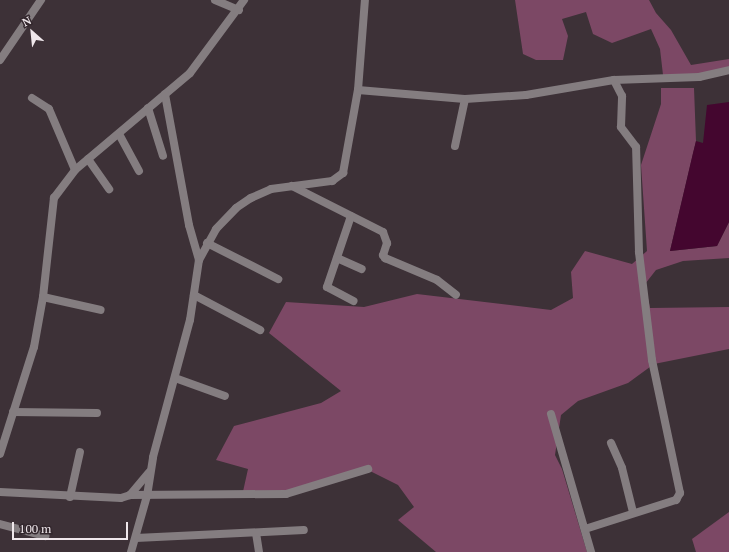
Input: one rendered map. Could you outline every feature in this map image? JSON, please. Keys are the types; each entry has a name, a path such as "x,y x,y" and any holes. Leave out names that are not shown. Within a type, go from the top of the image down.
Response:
{"street":[{"path":"0,60 41,0"},
{"path":"215,0 239,10"},
{"path":"0,454 34,347 44,297 51,208 54,198 74,170 119,134 190,73 239,10 244,0"},
{"path":"132,552 147,496 150,471 175,378 194,295 199,260 207,243 216,230 241,204 271,189 291,185 332,181 344,173 358,90 365,0"},
{"path":"358,90 466,98 526,95 614,80 699,77 729,70"},
{"path":"585,529 633,512 676,500 680,493 652,360 639,252 636,147 621,127 622,96 614,80"},
{"path":"165,94 189,225 199,260"},
{"path":"32,98 49,109 74,170"},
{"path":"454,146 466,98"},
{"path":"148,108 163,156"},
{"path":"119,134 138,171"},
{"path":"88,159 109,188"},
{"path":"291,185 351,216 387,237 383,255 385,258 437,280 456,295"},
{"path":"351,216 328,287 353,301"},
{"path":"207,243 278,279"},
{"path":"338,258 362,269"},
{"path":"194,295 260,330"},
{"path":"44,297 101,310"},
{"path":"175,378 225,396"},
{"path":"13,412 98,413"},
{"path":"551,414 591,552"},
{"path":"611,443 622,468 633,512"},
{"path":"70,497 80,452"},
{"path":"0,492 70,497 121,498 130,495 286,494 368,470"},
{"path":"130,495 150,471"},
{"path":"0,524 45,536"},
{"path":"136,538 304,530"},
{"path":"256,533 259,552"}],"shaded area":[{"path":"515,0 649,0 656,13 671,30 691,65 729,59 729,70 691,75 663,75 660,49 651,29 612,43 593,34 586,12 562,19 568,36 563,60 536,60 523,54"},
{"path":"661,88 694,88 696,141 670,251 717,246 729,222 729,258 683,261 656,270 645,284 650,308 729,307 729,349 654,364 628,383 578,401 561,415 555,455 562,469 587,552 436,552 398,520 414,507 398,485 370,471 297,491 242,496 248,469 216,460 234,426 321,403 341,391 269,333 286,302 364,307 417,294 551,310 573,298 571,272 585,251 632,264 647,251 641,165 661,104"},
{"path":"729,102 729,222 717,246 670,251 696,141 703,143 707,105"},
{"path":"729,512 729,552 696,552 692,539"}]}
